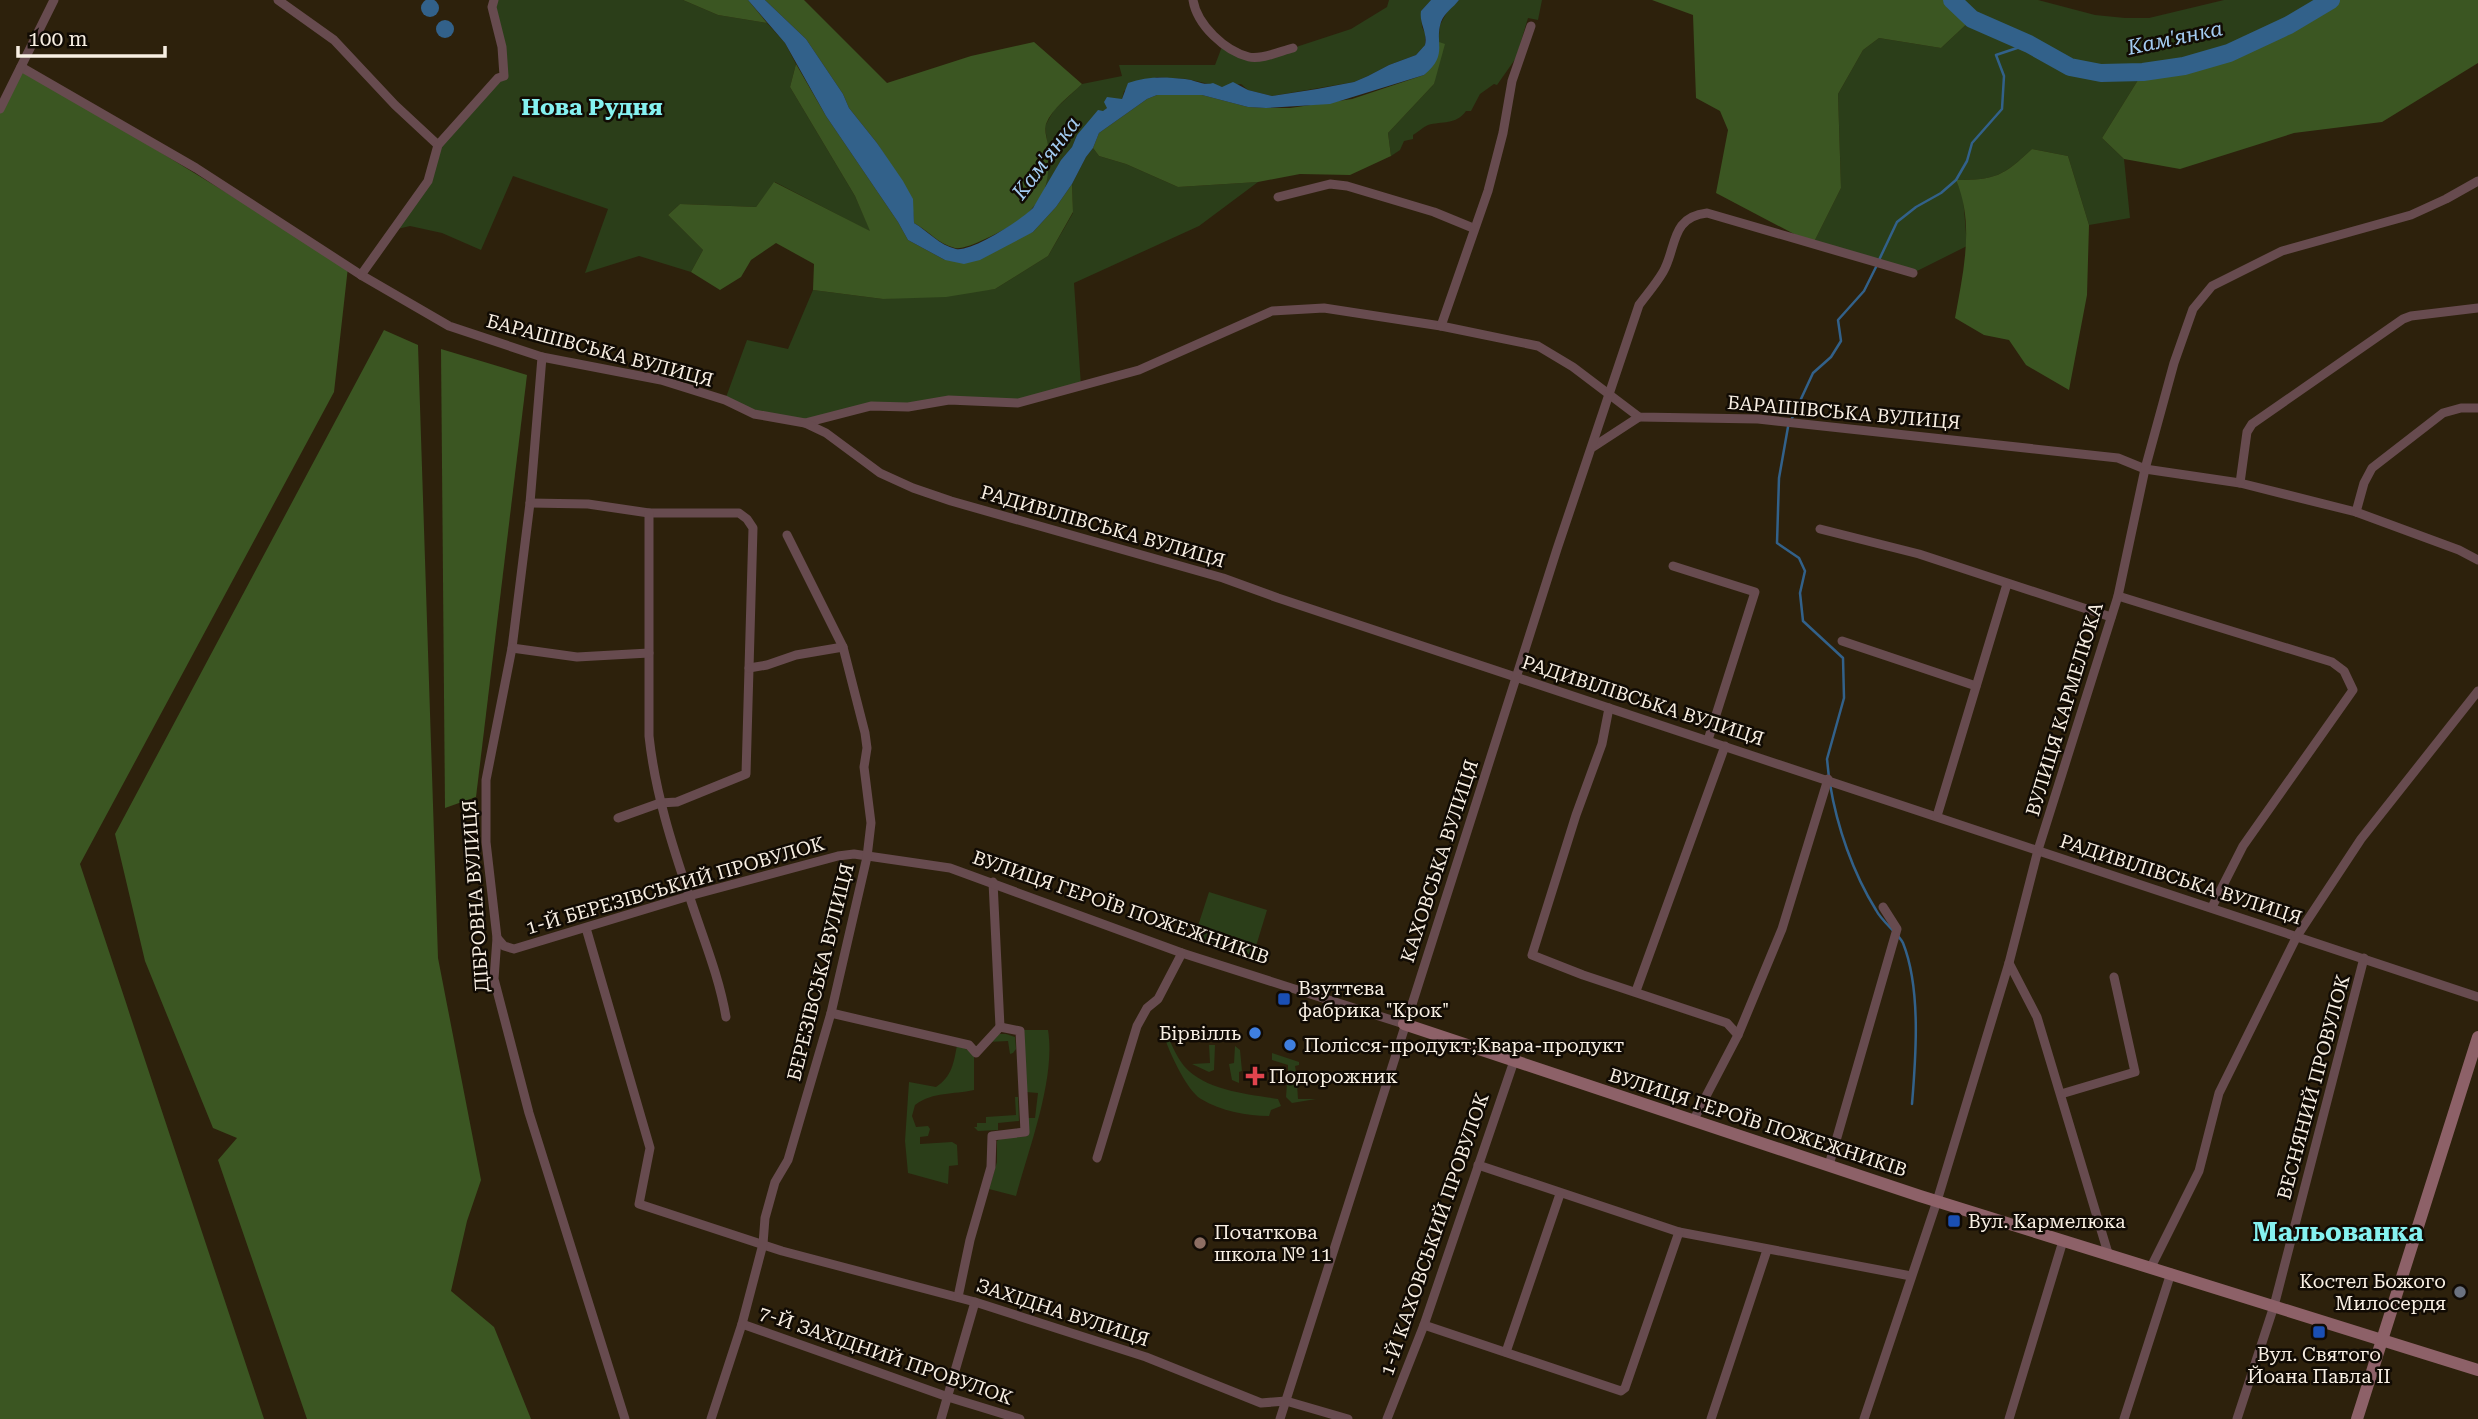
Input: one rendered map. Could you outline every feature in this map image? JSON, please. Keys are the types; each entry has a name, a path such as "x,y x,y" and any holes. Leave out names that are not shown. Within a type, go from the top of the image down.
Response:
{"street":[{"path":"0,109 54,0"},
{"path":"278,0 334,40 438,145"},
{"path":"361,275 428,181 438,145 498,78 504,76 502,47 492,7 494,0"},
{"path":"1193,0 1201,20 1211,34 1223,44 1251,58 1293,48"},
{"path":"1441,326 1488,191 1503,133 1512,81 1531,26"},
{"name":"БАРАШІВСЬКА ВУЛИЦЯ","path":"21,67 196,168 361,275 449,327 542,357 661,380 724,400 754,414 805,424 871,406 908,407 949,400 1018,403 1139,370 1272,311 1324,308 1441,326 1538,346 1573,367 1639,417 1758,419 2118,458 2145,469 2240,483 2356,512 2459,550 2478,560"},
{"name":"ВУЛИЦЯ КАРМЕЛЮКА","path":"1864,1419 1937,1201 2008,963 2038,850 2118,596 2145,469 2174,363 2193,309 2212,286 2282,251 2411,215 2446,200 2478,181"},
{"path":"1278,197 1330,184 1347,186 1434,212 1474,228"},
{"name":"КАХОВСЬКА ВУЛИЦЯ","path":"1280,1419 1557,549 1639,305 1664,270 1683,222 1694,215 1707,213 1913,274"},
{"path":"2240,483 2248,432 2252,424 2403,318 2478,308"},
{"name":"ДІБРОВНА ВУЛИЦЯ","path":"542,357 530,503 512,648 486,780 486,842 498,939 494,979 529,1113 625,1419"},
{"path":"2356,512 2364,483 2372,468 2443,413 2461,408 2478,408"},
{"path":"832,437 832,425 845,413"},
{"path":"1593,447 1639,417"},
{"name":"РАДИВІЛІВСЬКА ВУЛИЦЯ","path":"805,424 832,437 880,473 924,492 1223,578 2478,997"},
{"path":"530,503 588,504 649,513 739,513 753,528 746,774 677,802 660,803 618,818"},
{"path":"649,513 649,736 660,803 719,981 726,1017"},
{"path":"1821,529 1919,554 2111,617"},
{"name":"БЕРЕЗІВСЬКА ВУЛИЦЯ","path":"711,1419 763,1244 765,1218 775,1182 788,1160 831,1013 867,857 871,823 864,767 867,748 843,647 787,535"},
{"path":"1674,566 1755,592 1708,740"},
{"path":"1937,816 2007,584"},
{"path":"2118,596 2332,663 2344,671 2353,690 2243,846 2212,907"},
{"path":"1842,641 1976,686"},
{"path":"749,668 796,655 843,647"},
{"path":"512,648 576,657 649,653"},
{"path":"2151,1267 2199,1171 2219,1093 2297,936 2361,839 2478,691"},
{"path":"1609,708 1602,744 1576,815 1532,955 1727,1023 1738,1035"},
{"path":"1636,992 1725,746"},
{"path":"1693,1121 1738,1035 1782,929 1828,779"},
{"name":"1-Й БЕРЕЗІВСЬКИЙ ПРОВУЛОК","path":"498,939 504,946 514,949 689,896 838,856 854,854 867,857"},
{"name":"ВУЛИЦЯ ГЕРОЇВ ПОЖЕЖНИКІВ","path":"867,857 950,868 1182,953 1693,1121 2063,1241 2478,1370"},
{"path":"831,1013 969,1045 976,1053 1000,1027 993,882"},
{"path":"1829,1165 1897,929 1883,907"},
{"name":"ЗАХІДНА ВУЛИЦЯ","path":"586,928 650,1148 639,1204 763,1244 975,1302 1146,1357 1261,1403 1286,1401 1348,1419"},
{"path":"1097,1158 1137,1026 1147,1008 1158,999 1182,953"},
{"name":"ВЕСНЯНИЙ ПРОВУЛОК","path":"2237,1419 2274,1306 2364,958"},
{"path":"2008,963 2037,1017 2108,1254"},
{"path":"2061,1094 2136,1072 2114,977"},
{"path":"958,1297 991,1167 992,1136 1025,1132 1020,1031 1000,1027"},
{"path":"2357,1419 2478,1037"},
{"name":"1-Й КАХОВСЬКИЙ ПРОВУЛОК","path":"1387,1419 1424,1325 1514,1061"},
{"path":"1478,1165 1679,1232 1911,1276"},
{"path":"1506,1352 1560,1194"},
{"path":"1424,1325 1619,1391 1624,1390 1679,1232"},
{"path":"2009,1419 2063,1241"},
{"path":"1711,1419 1767,1250"},
{"path":"2124,1419 2171,1273"},
{"path":"942,1419 975,1302"},
{"name":"7-Й ЗАХІДНИЙ ПРОВУЛОК","path":"741,1324 947,1397 1020,1419"}],"green space":[{"path":"494,0 683,0 718,15 767,23 785,43 796,64 790,87 855,196 871,232 775,182 756,207 680,204 668,215 703,250 691,272 639,256 585,273 608,209 513,176 481,250 442,233 410,226 393,230 428,181 438,145 498,78 503,63"},
{"path":"683,0 748,0 767,23 718,15"},
{"path":"765,0 804,0 887,83 971,56 1034,42 1082,84 1057,107 1046,124 1049,155 1047,178 1036,204 1023,218 979,242 961,248 944,244 914,223 912,199 877,143 849,108 843,94 806,39"},
{"path":"1389,0 1431,0 1421,11 1425,45 1416,55 1354,82 1272,96 1248,90 1241,84 1222,87 1187,79 1157,77 1124,91 1122,99 1113,99 1107,108 1077,135 1046,187 1048,149 1045,126 1054,110 1082,84 1122,76 1119,65 1215,65 1223,44 1251,58 1293,48 1351,29 1387,7"},
{"path":"1459,0 1542,0 1538,20 1528,18 1516,58 1497,85 1494,84 1480,94 1471,111 1466,111 1453,121 1426,126 1413,135 1413,139 1404,141 1400,150 1391,156 1388,133 1434,84 1440,25 1447,12"},
{"path":"1652,0 1952,0 1972,19 1941,48 1879,38 1863,50 1838,94 1841,188 1813,244 1716,193 1728,130 1720,111 1696,98 1693,15"},
{"path":"1952,0 2038,0 2095,15 2149,18 2224,0 2331,0 2289,25 2229,53 2184,66 2143,72 2102,138 2124,159 2130,218 2089,225 2068,156 2032,149 1998,175 1956,180 1963,196 1967,246 1913,273 1813,244 1841,188 1838,94 1863,50 1879,38 1941,48 1972,19"},
{"path":"2331,0 2478,0 2478,63 2382,122 2294,133 2180,169 2124,159 2102,138 2143,72 2184,66 2229,53 2289,25"},
{"path":"1439,42 1445,44 1434,84 1388,133 1391,156 1350,175 1300,174 1258,182 1178,187 1126,164 1099,156 1093,148 1099,133 1147,99 1157,95 1202,95 1248,107 1266,108 1290,108 1352,99 1424,75 1433,63"},
{"path":"796,64 826,116 908,240 945,260 1033,232 1072,184 1073,212 1048,256 995,289 946,297 883,299 813,290 814,264 776,243 751,260 741,277 720,290 691,272 703,250 668,215 680,204 756,207 774,182 870,231 855,196 790,87"},
{"path":"21,67 348,267 334,392 80,864 264,1419 0,1419 0,107"},
{"path":"1093,148 1099,156 1126,164 1178,187 1258,182 1199,226 1074,283 1081,386 1018,403 949,400 871,406 805,423 754,414 725,400 747,340 788,349 813,290 883,299 995,289 1048,256 1073,213 1072,184"},
{"path":"2032,149 2068,156 2089,225 2087,295 2069,390 2026,365 2009,340 1984,335 1955,318 1966,249 1965,214 1956,180 1998,175"},
{"path":"384,330 418,345 438,958 481,1180 467,1221 451,1291 494,1327 531,1419 307,1419 218,1160 237,1138 213,1128 145,961 115,834"},
{"path":"441,349 527,375 476,797 445,808"},
{"path":"1209,892 1267,910 1253,956 1194,938"},
{"path":"1162,1029 1181,1062 1193,1074 1228,1090 1278,1099 1281,1106 1271,1110 1269,1116 1252,1115 1226,1110 1201,1099 1183,1077"},
{"path":"1024,1030 1048,1030 1049,1049 1045,1091 1016,1196 989,1189 997,1162 997,1141 1001,1138 1028,1136 1028,1118 1035,1118 1038,1093 1026,1092"},
{"path":"999,1034 1015,1037 1016,1049 1013,1053 1010,1054 1008,1041 987,1042"},
{"path":"957,1045 968,1050 974,1057 974,1090 929,1097 915,1105 912,1116 916,1127 928,1126 930,1129 928,1136 920,1137 920,1144 952,1142 957,1145 958,1165 949,1166 948,1184 908,1173 905,1141 909,1082 936,1087 946,1079 951,1069"},
{"path":"1209,1045 1215,1045 1214,1070 1209,1072 1192,1064 1210,1063"},
{"path":"1235,1046 1240,1050 1242,1071 1239,1072 1239,1083 1232,1080 1229,1064 1234,1063"},
{"path":"1272,1053 1299,1062 1299,1065 1295,1066 1297,1078 1288,1077 1288,1065 1272,1060"},
{"path":"1287,1083 1297,1084 1298,1099 1316,1099 1292,1103 1286,1097"},
{"path":"1015,1097 1018,1097 1019,1121 998,1123 998,1130 978,1131 974,1127 977,1127 977,1123 986,1123 986,1117 1016,1115"}],"water":[{"path":"430,-1 436,2 439,8 436,14 430,17 424,14 421,8 424,2"},
{"path":"748,0 765,0 806,39 843,94 849,108 903,181 913,199 914,223 950,247 963,249 1008,227 1033,208 1077,135 1098,110 1107,108 1104,102 1107,97 1122,99 1128,83 1163,78 1213,83 1222,87 1233,82 1248,90 1272,96 1354,82 1416,55 1426,41 1421,11 1431,0 1459,0 1441,22 1439,55 1432,68 1424,75 1330,104 1266,108 1248,107 1202,95 1157,95 1147,99 1099,133 1072,184 1033,232 980,260 964,264 945,260 908,240 826,116 785,43"},
{"path":"445,20 451,23 454,29 451,35 445,38 439,35 436,29 439,23"}],"waterway":[{"name":"Кам'янка","path":"1952,0 1972,19 2029,44 2070,67 2101,73 2143,72 2184,66 2229,53 2289,25 2331,0"},
{"path":"1879,260 1897,222 1956,180 1967,161 1972,143 2002,109 2004,76 1996,55 2029,44"},
{"path":"1829,778 1827,759 1844,698 1843,658 1803,621 1800,593 1805,571 1799,558 1777,543 1779,478 1788,427 1813,373 1831,357 1841,341 1838,320 1864,291 1876,267"},
{"path":"1830,784 1837,817 1860,881 1879,914 1901,939 1909,961 1916,1022 1912,1104"}],"place":[{"name":"Взуттєва фабрика \"Крок\"","path":"1284,999"},
{"name":"Бірвілль","path":"1255,1033"},
{"name":"Полісся-продукт;Квара-продукт","path":"1290,1045"},
{"name":"Подорожник","path":"1255,1076"},
{"name":"Вул. Кармелюка","path":"1954,1221"},
{"name":"Початкова школа № 11","path":"1200,1243"},
{"name":"Костел Божого Милосердя","path":"2460,1292"},
{"name":"Вул. Святого Йоана Павла ІІ","path":"2319,1332"}],"district":[{"name":"Нова Рудня","path":"592,107"},
{"name":"Мальованка","path":"2338,1232"}]}
